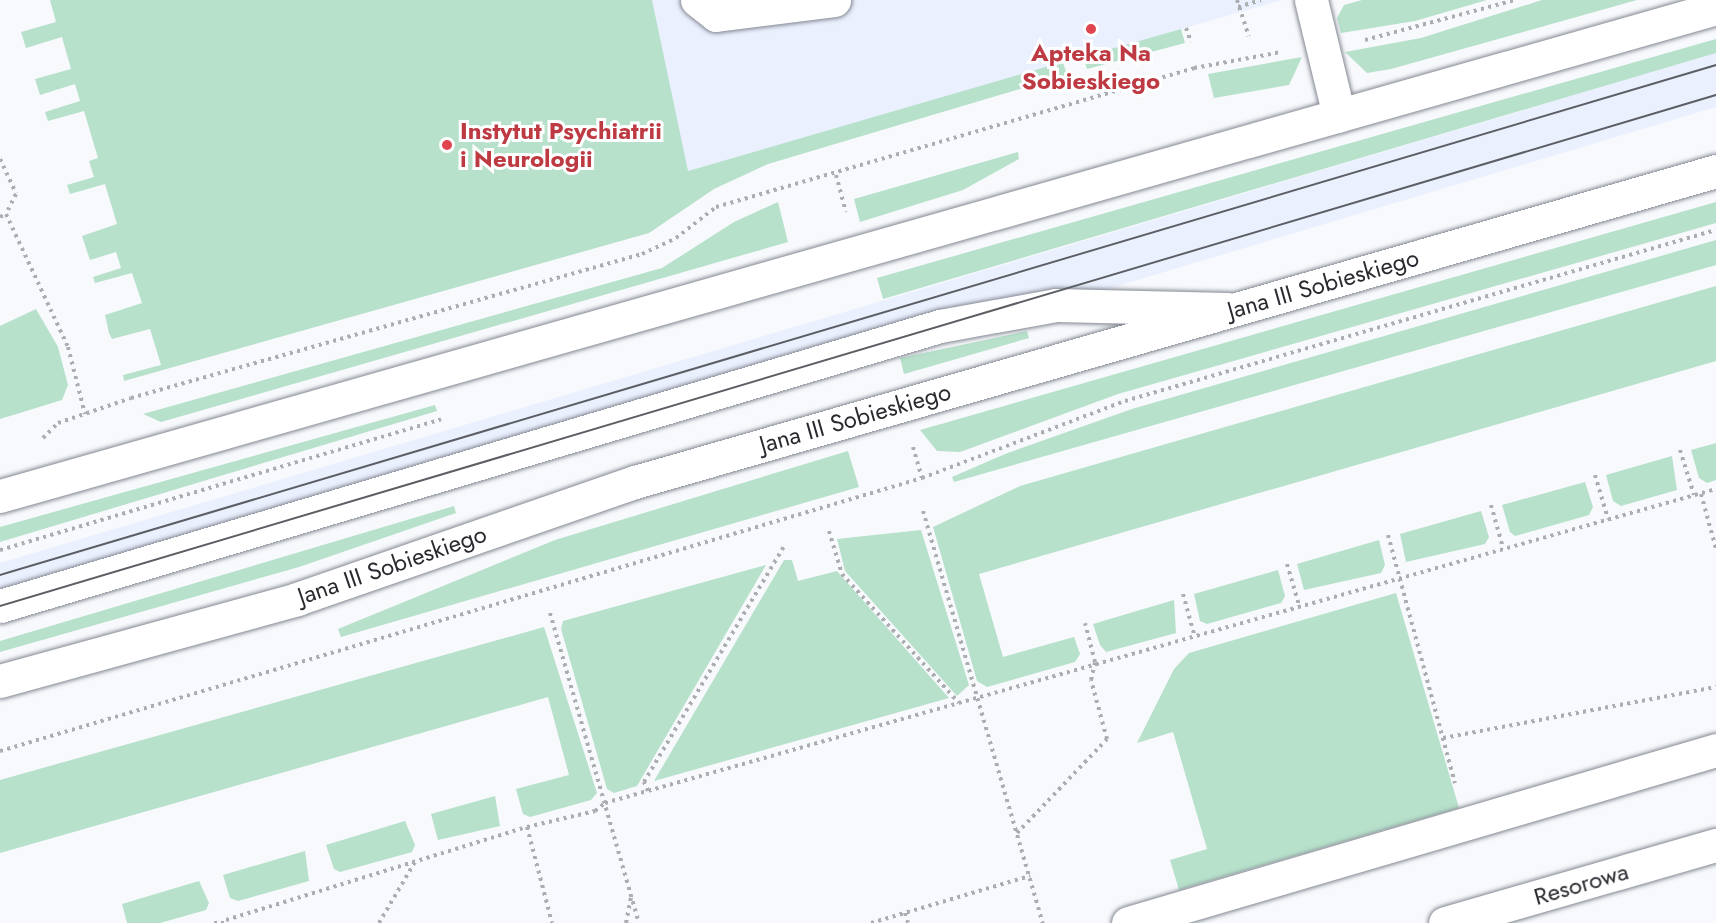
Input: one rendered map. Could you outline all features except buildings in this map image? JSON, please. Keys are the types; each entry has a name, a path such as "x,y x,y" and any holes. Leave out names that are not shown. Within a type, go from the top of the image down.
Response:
{"main road":[{"path":"697,0 716,15 834,0"},
{"path":"1311,0 1339,116"},
{"path":"0,496 1716,8"},
{"name":"Jana III Sobieskiego","path":"0,681 297,599 635,482 1716,171"},
{"path":"0,606 940,326 1056,305 1237,309"},
{"path":"1128,923 1716,750"},
{"name":"Resorowa","path":"1445,923 1716,845"}],"path":[{"path":"1237,0 1249,36"},
{"path":"1239,7 1261,0"},
{"path":"1354,41 1418,29 1515,0"},
{"path":"1186,28 1191,42"},
{"path":"58,423 642,254 676,238 716,207 836,175 1194,68 1291,50"},
{"path":"0,159 16,194 6,214 0,217"},
{"path":"836,175 848,218"},
{"path":"6,214 68,347 85,414"},
{"path":"0,751 922,478 1125,401 1716,230"},
{"path":"0,550 444,418"},
{"path":"910,438 922,478"},
{"path":"1680,450 1694,495"},
{"path":"1595,475 1608,519"},
{"path":"214,923 527,827 595,811 605,803 1194,634 1716,489"},
{"path":"1701,494 1716,549"},
{"path":"1491,505 1503,548"},
{"path":"923,511 1043,923"},
{"path":"829,531 842,574 959,703"},
{"path":"1388,535 1443,738 1716,687"},
{"path":"648,791 644,782 785,545"},
{"path":"1287,564 1299,605"},
{"path":"1183,594 1194,634"},
{"path":"550,612 639,923"},
{"path":"1017,833 1104,745 1106,731 1091,680 1095,662 1085,623"},
{"path":"527,827 552,923"},
{"path":"379,923 416,861"},
{"path":"871,923 1030,876"},
{"path":"626,923 632,894"},
{"path":"905,913 908,923"}],"shaded area":[{"path":"73,0 1282,0 688,171"},
{"path":"1716,53 1716,107 0,620 0,563"}],"green space":[{"name":"Instytut Psychiatrii i Neurologii","path":"50,0 652,0 688,171 1063,62 1067,75 768,164 714,189 649,233 124,381 123,375 161,365 150,329 112,339 109,333 105,315 142,303 132,273 95,283 93,277 121,268 116,252 90,260 82,236 117,224 105,184 70,194 67,185 94,177 89,161 98,158 84,111 48,121 45,112 80,101 75,84 40,95 35,79 71,69 62,37 26,48 21,32 56,22"},
{"path":"1362,0 1487,0 1415,21 1341,33 1337,18 1344,5"},
{"path":"1542,0 1637,0 1391,69 1367,73 1345,52 1421,38"},
{"path":"1181,29 1185,43 1087,69 1083,57"},
{"path":"1716,39 1716,53 883,299 877,278"},
{"path":"1302,57 1289,85 1214,98 1208,74"},
{"path":"1018,152 1019,159 963,190 860,222 854,199"},
{"path":"778,202 788,242 161,422 143,414 662,268 734,222"},
{"path":"1716,202 1716,223 1118,394 960,452 937,451 920,430"},
{"path":"1716,240 1716,265 954,482 952,477 1005,454 1132,409"},
{"path":"1716,286 1716,361 979,574 1003,657 1074,637 1080,654 1075,662 987,687 977,681 933,527 1020,486"},
{"path":"36,309 58,347 68,385 62,400 0,419 0,326"},
{"path":"1027,331 1029,338 904,374 900,358"},
{"path":"435,405 437,411 0,542 0,527"},
{"path":"1716,443 1716,480 1707,483 1699,478 1691,450"},
{"path":"848,451 859,487 341,637 338,629 555,540"},
{"path":"1672,456 1677,490 1621,506 1613,501 1606,475"},
{"path":"1585,482 1593,507 1589,515 1515,536 1510,532 1502,505"},
{"path":"454,506 456,513 299,567 0,652 0,641"},
{"path":"1481,511 1489,537 1485,544 1406,562 1400,534"},
{"path":"921,530 969,685 957,696 845,571 837,539"},
{"path":"1379,540 1385,565 1381,573 1304,590 1297,564"},
{"path":"784,560 792,560 798,581 837,571 949,698 654,781"},
{"path":"766,565 637,786 614,793 607,789 561,629 563,621"},
{"path":"1278,570 1285,596 1281,603 1207,624 1200,621 1194,594"},
{"path":"1396,593 1459,808 1179,890 1170,860 1207,849 1173,732 1137,743 1174,669 1189,653"},
{"path":"1174,600 1176,633 1106,652 1100,645 1093,624"},
{"path":"544,627 597,793 591,800 530,817 523,814 516,789 569,775 548,697 0,853 0,780"},
{"path":"495,796 500,826 438,840 431,814"},
{"path":"405,821 415,845 412,852 340,872 334,869 326,845"},
{"path":"305,851 309,881 238,901 230,898 223,875"},
{"path":"199,881 209,903 206,910 160,923 127,923 122,904"}],"tram line":[{"path":"0,575 1716,65"},
{"path":"0,606 1716,95"}],"place":[{"name":"Apteka Na Sobieskiego","path":"1091,29"},
{"name":"Instytut Psychiatrii i Neurologii","path":"447,145"}]}
